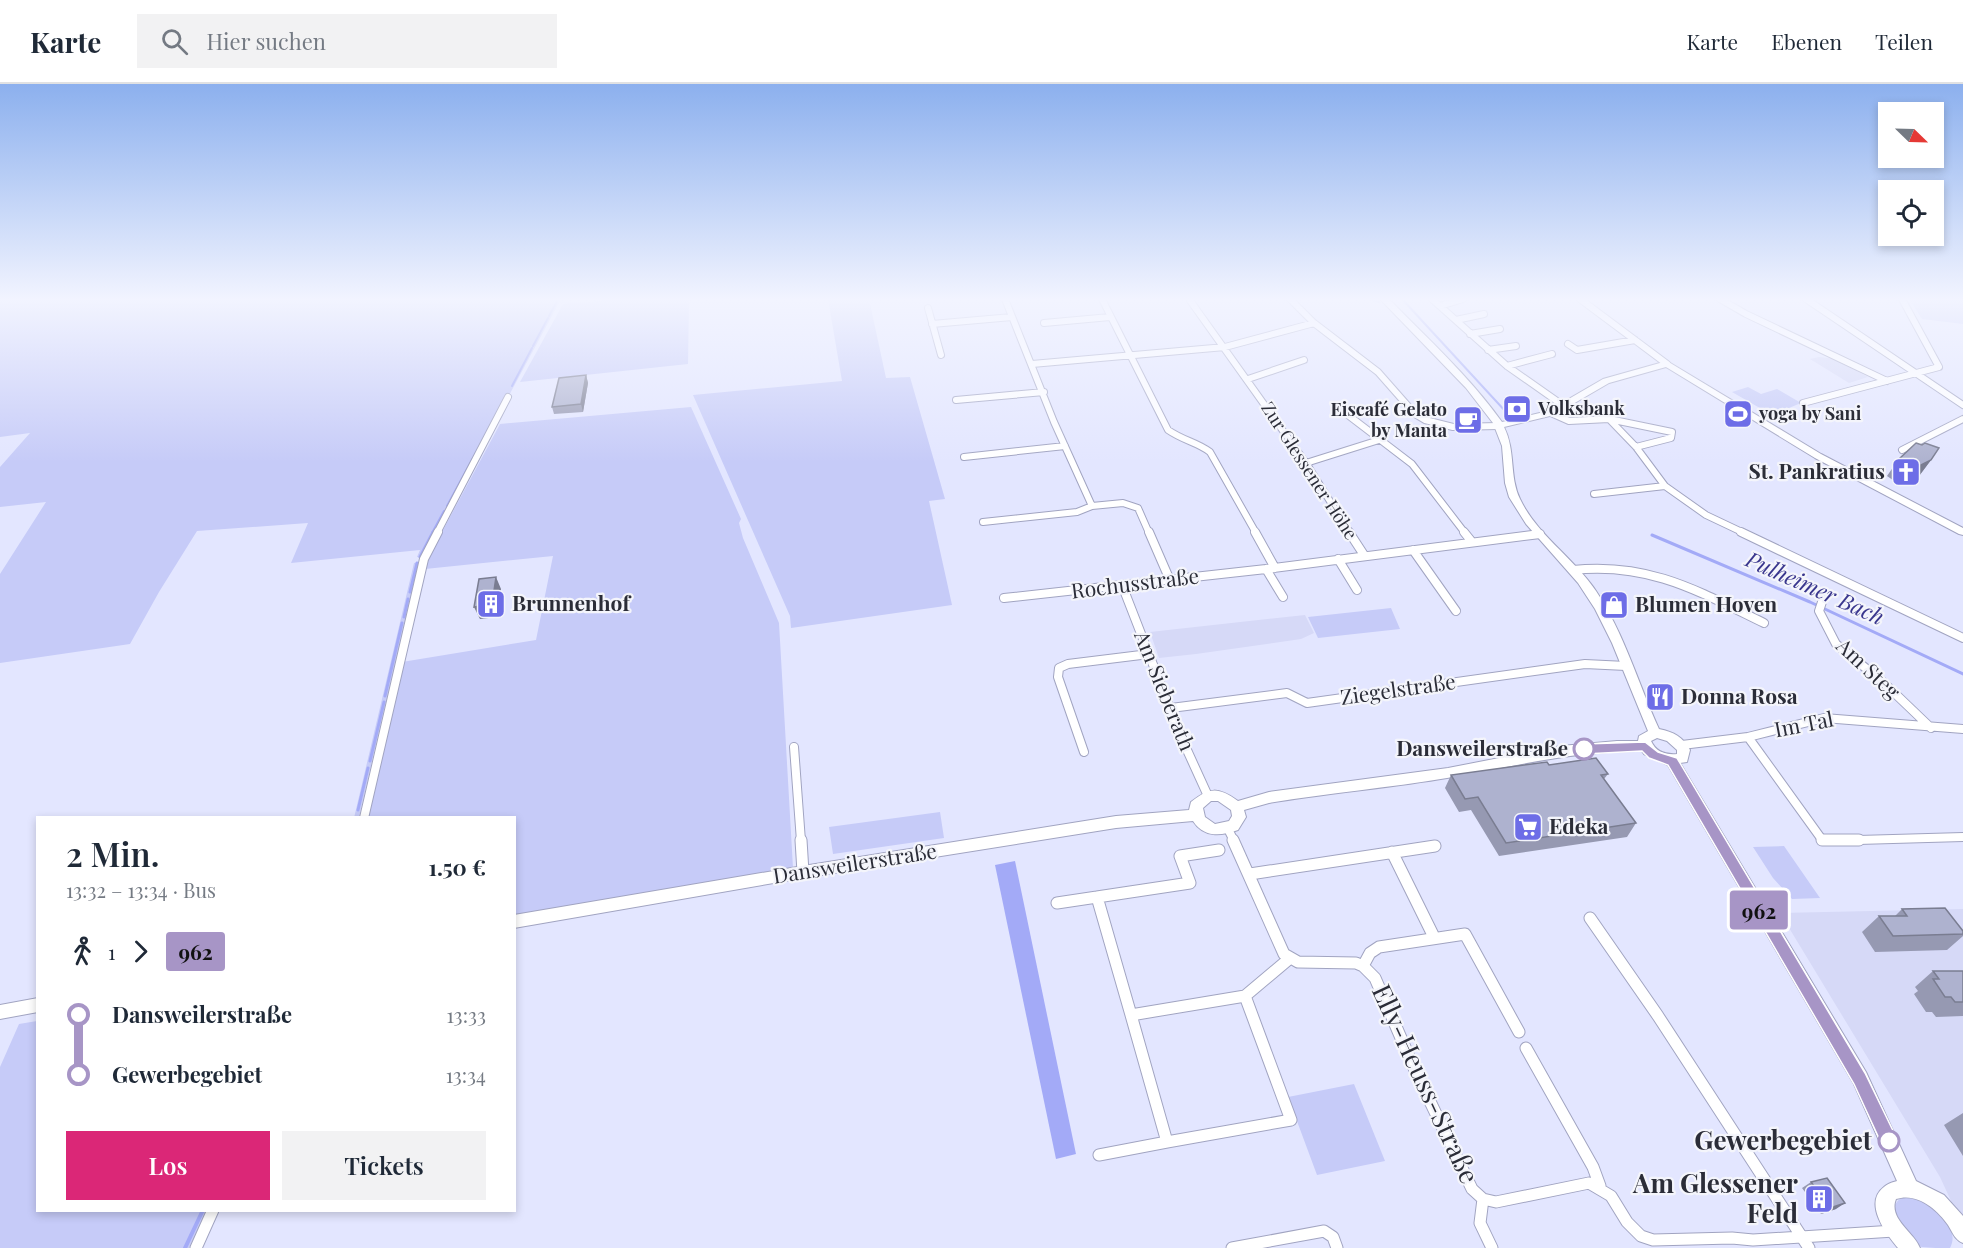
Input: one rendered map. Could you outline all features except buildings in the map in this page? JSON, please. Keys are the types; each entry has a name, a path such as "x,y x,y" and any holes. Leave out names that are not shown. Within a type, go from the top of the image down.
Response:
{"main road":[{"path":"1436,353 1473,392 1498,426 1505,440 1508,475 1514,498 1540,534 1573,570 1599,604 1655,733"},
{"path":"1498,426 1551,413 1606,381 1668,364 1818,456 1963,532"},
{"path":"1655,733 1667,735 1682,745 1684,750 1682,758 1672,761 1654,755 1645,746 1644,739 1655,733"},
{"path":"1237,807 1249,802 1295,794 1422,777 1568,751 1608,746 1645,746"},
{"path":"1672,761 1860,1078 1910,1189"},
{"path":"1208,796 1227,798 1237,807 1239,812 1237,822 1228,829 1209,828 1196,815 1196,806 1208,796"},
{"name":"Dansweilerstraße","path":"516,922 803,872 1116,822 1196,815"},
{"path":"0,1012 36,1005"},
{"path":"1911,1248 1894,1232 1887,1217 1885,1204 1888,1195 1897,1189 1910,1189 1922,1193 1946,1209 1963,1232"}],"street":[{"path":"1027,353 1092,506"},
{"path":"1032,364 1138,353"},
{"name":"Zur Glessener Höhe","path":"1230,353 1306,463 1364,555"},
{"path":"1354,353 1378,372 1415,414 1425,420 1453,427 1498,426"},
{"path":"1492,353 1564,406"},
{"path":"1653,353 1668,364"},
{"path":"1829,353 1887,381"},
{"path":"1886,353 1963,405"},
{"path":"1803,403 1939,367 1932,353"},
{"path":"1129,354 1168,430 1182,441 1201,445 1210,452 1271,569 1283,597"},
{"path":"1507,366 1552,354"},
{"path":"1248,379 1304,360"},
{"path":"956,400 1044,392"},
{"path":"364,816 424,559 508,397"},
{"path":"1344,412 1412,464 1472,542"},
{"path":"1551,413 1569,421 1609,419 1672,432 1671,438 1636,447"},
{"path":"1609,419 1636,447 1665,486 1706,515 1963,638"},
{"path":"1902,450 1963,419"},
{"path":"1306,463 1379,440"},
{"path":"964,457 1065,446"},
{"path":"1594,494 1665,486"},
{"path":"983,522 1077,512 1092,506 1123,503 1138,508 1169,578"},
{"name":"Rochusstraße","path":"1004,598 1169,578 1271,569 1364,555 1540,534"},
{"path":"1413,550 1456,611"},
{"path":"1338,559 1358,590"},
{"path":"1573,570 1620,567 1646,571 1688,587 1764,623"},
{"name":"Am Sieberath","path":"1122,585 1208,796"},
{"name":"Am Steg","path":"1821,607 1836,644 1884,683 1931,728"},
{"path":"1084,752 1058,676 1059,668 1068,664 1149,654"},
{"name":"Ziegelstraße","path":"1171,708 1287,693 1307,703 1585,664 1626,666"},
{"name":"Im Tal","path":"1682,745 1748,737 1824,718 1963,729"},
{"path":"1748,737 1823,841 1963,837"},
{"path":"794,747 803,872"},
{"path":"1131,1015 1245,996 1289,959 1281,949 1250,874 1228,829"},
{"path":"1250,874 1435,846"},
{"path":"1057,903 1190,883 1180,856 1219,850"},
{"path":"1392,852 1434,938"},
{"path":"1097,897 1167,1142"},
{"path":"1590,918 1664,1025 1806,1243"},
{"path":"1363,966 1370,953 1379,947 1465,934 1519,1032"},
{"name":"Elly-Heuss-Straße","path":"1289,959 1298,962 1348,962 1363,966 1375,978 1414,1068 1472,1189 1483,1199 1496,1202 1589,1183 1600,1186"},
{"path":"1099,1155 1291,1120 1245,996"},
{"path":"1526,1048 1593,1167 1600,1186 1613,1197 1641,1243 1653,1240 1732,1238 1806,1243 1894,1232"},
{"path":"1483,1199 1480,1223 1491,1248"},
{"path":"196,1248 212,1212"},
{"path":"1232,1248 1324,1231 1333,1237 1337,1248"}],"shaded area":[{"path":"0,353 532,353 422,557 417,557 420,550 291,563 308,523 197,531 130,644 0,663 0,574 46,502 0,507 0,467 30,433 0,437"},
{"path":"536,353 688,353 688,364 520,382"},
{"path":"837,353 881,353 886,378 910,377 945,499 929,501 952,605 791,628 790,616 693,395 842,381"},
{"path":"1819,357 1836,359 1861,370 1857,371 1868,377 1849,383 1810,359"},
{"path":"1748,387 1761,394 1777,389 1801,403 1772,415 1732,392"},
{"path":"691,407 741,519 739,523 743,538 779,623 793,868 516,916 516,816 368,816 402,662 536,640 553,556 425,569 428,558 500,424"},
{"path":"419,562 359,816 354,816 414,563"},
{"path":"1391,608 1400,629 1318,638 1308,617"},
{"path":"1305,615 1314,633 1301,639 1196,654 1159,658 1150,632"},
{"path":"940,812 944,838 833,854 829,827"},
{"path":"1784,846 1820,898 1792,899 1773,878 1753,847"},
{"path":"1963,909 1963,1227 1940,1177 1780,913"},
{"path":"36,1021 36,1212 207,1212 189,1248 0,1248 0,1067 19,1024"},
{"path":"1354,1084 1385,1161 1317,1175 1288,1097"},
{"path":"1903,1197 1921,1201 1939,1213 1951,1230 1953,1239 1950,1248 1922,1247 1909,1239 1898,1224 1894,1209"}],"water":[{"path":"1015,861 1076,1154 1056,1159 995,865"}],"waterway":[{"path":"512,386 529,353"},
{"name":"Pulheimer Bach","path":"1452,353 1507,413"},
{"path":"447,506 473,458"},
{"path":"432,533 444,511"},
{"path":"420,557 433,532"},
{"name":"Pulheimer Bach","path":"1652,535 1810,602 1963,674"},
{"path":"410,592 417,563"},
{"path":"404,617 408,599"},
{"path":"385,696 402,623"},
{"path":"370,761 384,702"},
{"path":"358,810 368,768"},
{"path":"185,1248 202,1212"}],"bus line":[{"name":"962","path":"1584,749 1645,746 1654,755 1672,761 1860,1078 1889,1141"}],"place":[{"name":"Volksbank","path":"1517,409"},
{"name":"yoga by Sani","path":"1738,414"},
{"name":"Eiscafé Gelato by Manta","path":"1468,420"},
{"name":"St. Pankratius","path":"1906,472"},
{"name":"Brunnenhof","path":"491,604"},
{"name":"Blumen Hoven","path":"1614,605"},
{"name":"Donna Rosa","path":"1660,697"},
{"name":"Dansweilerstraße","path":"1584,749"},
{"name":"Edeka","path":"1528,827"},
{"name":"Gewerbegebiet","path":"1889,1141"},
{"name":"Am Glessener Feld","path":"1819,1199"}]}
